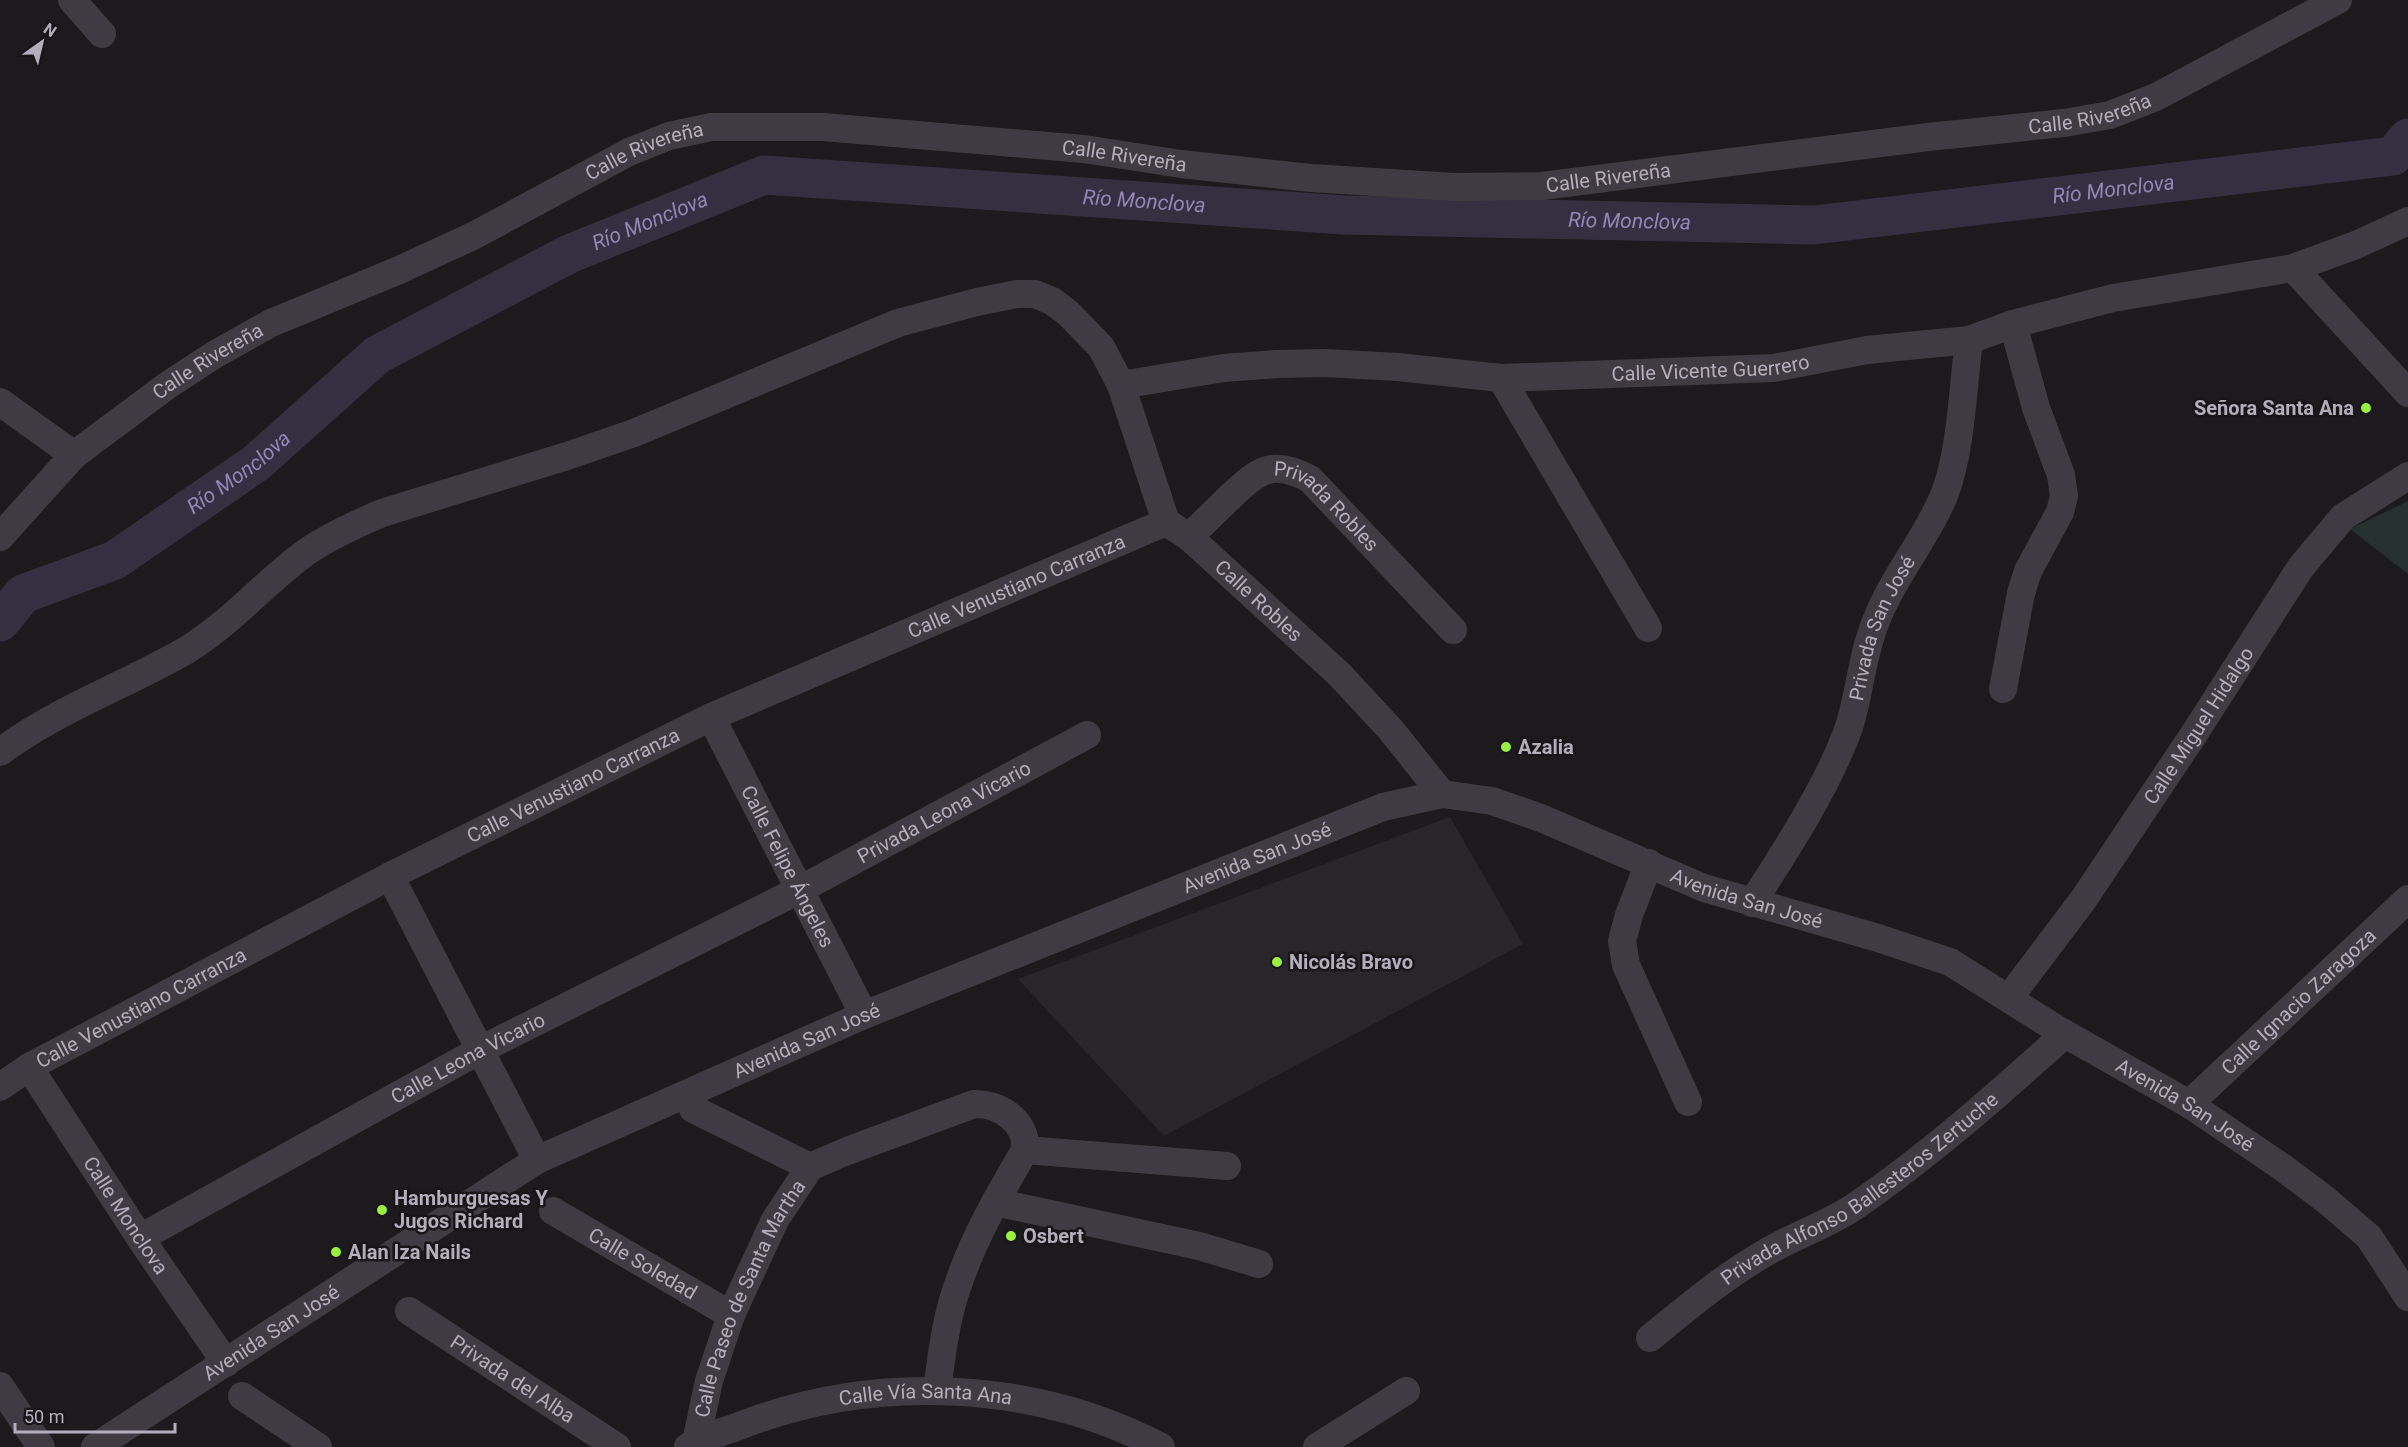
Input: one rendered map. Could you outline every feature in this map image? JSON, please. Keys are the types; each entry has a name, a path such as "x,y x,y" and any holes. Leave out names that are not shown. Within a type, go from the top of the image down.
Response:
{"street":[{"path":"72,0 102,34"},
{"name":"Calle Rivereña","path":"0,537 74,454 168,384 214,355 271,323 397,271 473,236 629,152 669,136 711,127 823,127 1084,149 1254,173 1360,182 1454,187 1542,186 1928,137 2064,123 2110,115 2156,98 2338,0"},
{"name":"Calle Vicente Guerrero","path":"1121,385 1224,368 1277,364 1324,363 1398,367 1501,378 1750,370 1802,364 1867,350 1969,340 2013,324 2113,298 2293,268 2356,245 2408,221"},
{"path":"2293,268 2408,393"},
{"name":"Calle Robles","path":"0,752 40,726 184,651 214,632 304,554 356,524 382,513 556,460 634,433 906,321 1007,296 1035,294 1052,302 1086,329 1101,347 1121,385 1177,529 1339,674 1391,730 1442,794"},
{"path":"2003,689 2021,592 2028,571 2060,512 2064,496 2061,475 2036,408 2013,324"},
{"name":"Privada San José","path":"1752,903 1812,804 1834,762 1848,727 1872,631 1885,597 1937,511 1945,491 1953,468 1969,340"},
{"path":"1501,378 1648,628"},
{"path":"0,402 74,454"},
{"name":"Privada Robles","path":"1177,529 1253,475 1282,468 1298,472 1310,479 1453,630"},
{"name":"Calle Miguel Hidalgo","path":"2009,998 2083,900 2194,734 2301,567 2343,517 2408,476"},
{"name":"Calle Venustiano Carranza","path":"0,1087 29,1066 390,876 711,717 1177,529"},
{"name":"Calle Felipe Ángeles","path":"711,717 864,1015"},
{"name":"Privada Leona Vicario","path":"801,889 1087,735"},
{"name":"Avenida San José","path":"95,1447 537,1160 864,1015 1383,807 1442,794 1492,801 1541,818 1704,888 1878,938 1950,962 2065,1034 2189,1104 2282,1167 2369,1237 2408,1297"},
{"path":"1649,863 1629,915 1622,941 1626,966 1688,1102"},
{"path":"390,876 537,1160"},
{"name":"Calle Leona Vicario","path":"140,1238 480,1050 801,889"},
{"name":"Calle Ignacio Zaragoza","path":"2189,1104 2408,899"},
{"name":"Privada Alfonso Ballesteros Zertuche","path":"1650,1338 1716,1284 1771,1250 1854,1207 1912,1165 1965,1125 2065,1034"},
{"name":"Calle Monclova","path":"29,1066 140,1238 226,1363"},
{"name":"Calle Paseo de Santa Martha","path":"692,1445 709,1381 731,1315 775,1220 810,1167 974,1104 994,1105 1004,1111 1022,1131 1026,1143 1025,1150"},
{"path":"693,1109 810,1167"},
{"path":"937,1390 945,1333 958,1283 978,1233 1025,1150 1227,1166"},
{"path":"995,1202 1199,1246 1259,1264"},
{"name":"Calle Soledad","path":"553,1211 731,1315"},
{"name":"Privada del Alba","path":"409,1311 617,1447"},
{"path":"0,1386 41,1447"},
{"name":"Calle Vía Santa Ana","path":"692,1445 768,1416 815,1403 870,1395 937,1390 1001,1396 1067,1409 1132,1432 1161,1447"},
{"path":"1317,1447 1406,1391"},
{"path":"242,1396 318,1447"}],"shaded area":[{"path":"2408,501 2408,574 2350,529"},
{"name":"Nicolás Bravo","path":"1450,817 1523,944 1164,1136 1018,979"}],"waterway":[{"name":"Río Monclova","path":"0,622 23,594 115,560 256,463 377,355 569,254 764,175 1344,215 1814,225 2393,156 2408,138"}],"place":[{"name":"Señora Santa Ana","path":"2366,408"},
{"name":"Azalia","path":"1506,747"},
{"name":"Nicolás Bravo","path":"1277,962"},
{"name":"Hamburguesas Y Jugos Richard","path":"382,1210"},
{"name":"Osbert","path":"1011,1236"},
{"name":"Alan Iza Nails","path":"336,1252"}]}
